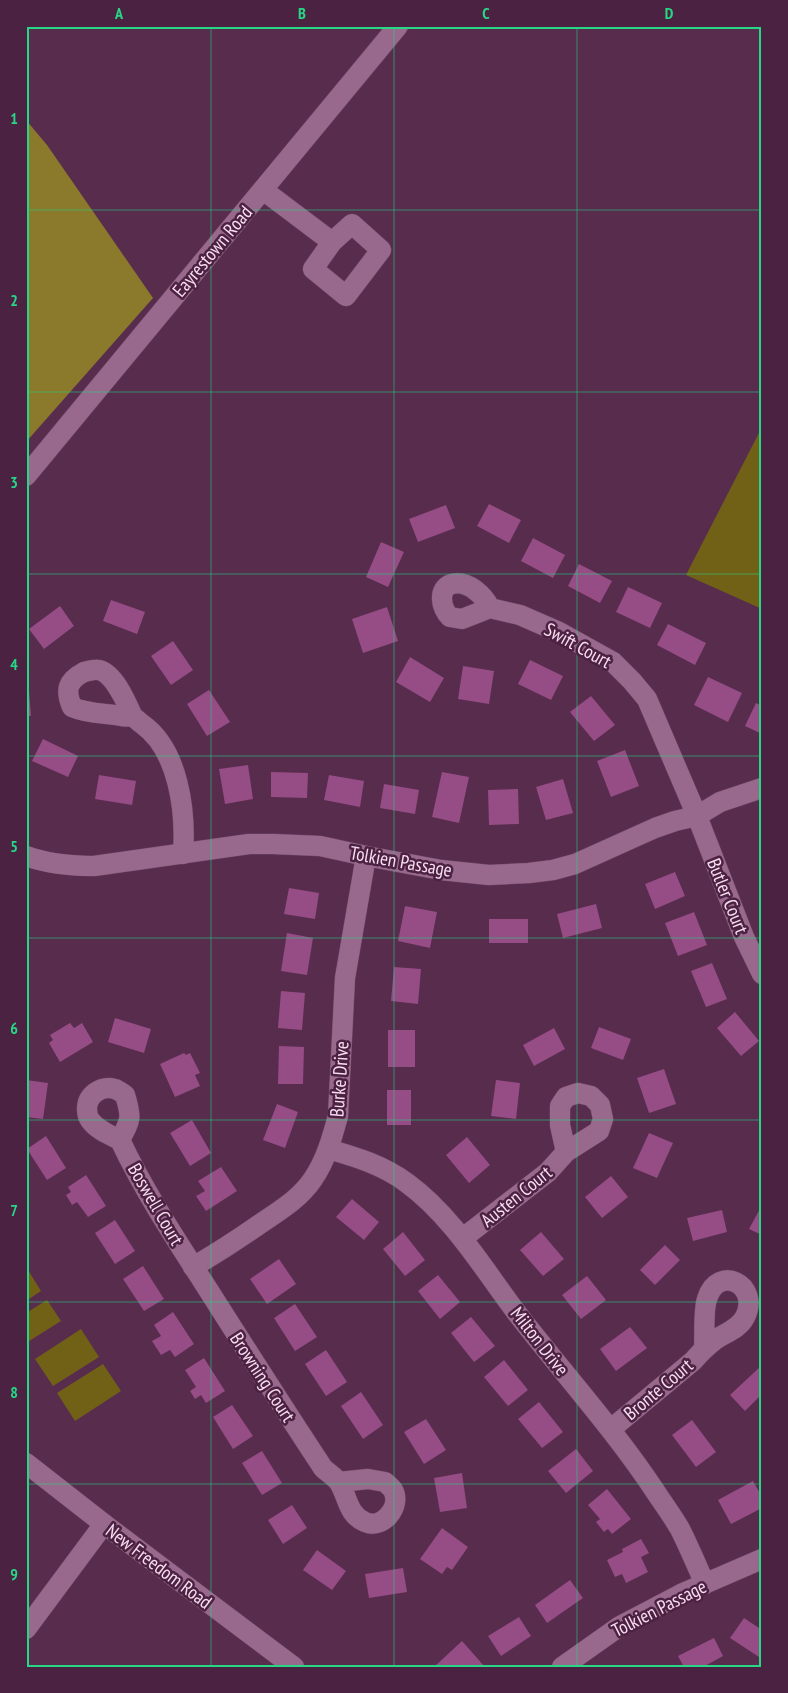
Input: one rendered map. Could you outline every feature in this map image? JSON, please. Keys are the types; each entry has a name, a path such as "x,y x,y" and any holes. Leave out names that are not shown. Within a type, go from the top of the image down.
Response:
{"street":[{"name":"Eayrestown Road","path":"26,476 398,26"},
{"path":"263,190 332,242"},
{"name":"Swift Court","path":"490,608 520,615 559,632 613,662 632,681 647,699 697,816"},
{"path":"133,717 151,730 160,743 166,752 178,783 185,835 183,854"},
{"name":"Tolkien Passage","path":"26,856 49,863 71,866 94,866 249,844 273,844 320,846 441,870 510,875 553,870 575,864 655,828 697,816 720,802 762,788"},
{"name":"Butler Court","path":"697,816 748,947 762,974"},
{"name":"Burke Drive","path":"194,1267 286,1207 312,1180 322,1165 338,1116 345,978 366,856"},
{"name":"Boswell Court","path":"120,1140 128,1158 176,1241 194,1267"},
{"name":"Milton Drive","path":"328,1149 364,1159 407,1182 463,1238 516,1311 611,1429 643,1472 680,1529 705,1584"},
{"name":"Austen Court","path":"463,1238 548,1172 566,1152"},
{"name":"Browning Court","path":"194,1267 242,1346 323,1468 340,1482"},
{"name":"Bronte Court","path":"611,1429 693,1361 704,1348"},
{"name":"New Freedom Road","path":"26,1463 294,1667"},
{"path":"26,1629 104,1524"},
{"name":"Tolkien Passage","path":"562,1667 620,1626 681,1594 760,1564"}],"shaded area":[{"path":"26,120 47,145 153,298 26,442"},
{"path":"762,427 762,609 686,575"},
{"path":"28,1270 41,1291 26,1301 26,1271"},
{"path":"47,1300 61,1321 26,1343 26,1313"},
{"path":"81,1329 99,1357 53,1386 35,1359"},
{"path":"103,1364 121,1391 75,1421 57,1393"}],"building":[{"path":"489,504 521,520 509,543 477,526"},
{"path":"446,505 455,528 418,542 409,519"},
{"path":"533,538 565,555 553,578 521,561"},
{"path":"381,542 404,552 388,587 366,577"},
{"path":"579,564 612,581 600,603 568,586"},
{"path":"628,587 662,603 650,628 616,612"},
{"path":"111,600 145,612 137,634 103,621"},
{"path":"60,606 74,626 44,649 29,629"},
{"path":"387,607 398,641 363,653 352,619"},
{"path":"668,624 706,643 695,665 657,645"},
{"path":"173,641 193,670 171,685 151,656"},
{"path":"410,657 444,678 430,702 396,682"},
{"path":"530,660 563,676 551,700 518,684"},
{"path":"463,666 494,671 489,704 458,699"},
{"path":"708,677 742,693 728,722 694,705"},
{"path":"26,679 28,679 31,716 26,716"},
{"path":"209,690 230,722 207,736 187,704"},
{"path":"591,696 615,725 594,741 570,712"},
{"path":"756,703 762,706 762,734 745,726"},
{"path":"43,739 78,756 68,777 32,761"},
{"path":"625,750 639,786 611,797 597,761"},
{"path":"248,765 253,799 225,804 219,769"},
{"path":"271,772 308,773 307,798 271,797"},
{"path":"442,772 469,777 459,823 432,817"},
{"path":"99,775 136,781 132,805 95,799"},
{"path":"329,775 364,781 360,807 324,800"},
{"path":"563,779 573,813 546,820 536,787"},
{"path":"384,784 419,790 415,814 380,808"},
{"path":"518,789 519,824 489,825 488,790"},
{"path":"759,836 762,836 762,856 760,856"},
{"path":"675,872 685,896 655,909 645,884"},
{"path":"289,888 319,893 315,919 284,914"},
{"path":"596,904 602,928 563,938 557,914"},
{"path":"405,906 437,912 430,948 398,941"},
{"path":"694,912 707,945 678,956 665,923"},
{"path":"489,919 528,919 528,943 489,943"},
{"path":"287,933 313,938 307,975 281,971"},
{"path":"712,963 727,999 706,1007 691,971"},
{"path":"394,967 421,969 418,1004 391,1001"},
{"path":"281,991 305,993 302,1030 278,1028"},
{"path":"735,1012 759,1041 741,1056 717,1028"},
{"path":"115,1018 151,1029 144,1053 108,1042"},
{"path":"70,1023 74,1028 82,1023 93,1042 60,1062 49,1043 53,1040 50,1035"},
{"path":"599,1027 631,1039 623,1060 591,1048"},
{"path":"554,1028 565,1049 534,1066 523,1045"},
{"path":"388,1030 415,1030 415,1067 388,1067"},
{"path":"279,1046 304,1047 303,1084 278,1084"},
{"path":"184,1053 186,1055 190,1053 200,1073 195,1075 200,1086 175,1097 160,1064"},
{"path":"664,1069 676,1104 649,1113 637,1078"},
{"path":"26,1080 48,1083 43,1119 26,1117"},
{"path":"496,1080 520,1083 516,1119 491,1116"},
{"path":"387,1090 411,1090 411,1125 387,1125"},
{"path":"277,1104 298,1112 285,1148 263,1140"},
{"path":"192,1120 211,1153 190,1166 170,1133"},
{"path":"649,1133 673,1143 657,1178 633,1168"},
{"path":"46,1136 66,1168 47,1180 27,1149"},
{"path":"467,1137 490,1165 469,1183 446,1155"},
{"path":"221,1167 237,1191 206,1211 196,1196 205,1191 198,1181"},
{"path":"86,1175 106,1206 88,1217 77,1202 72,1205 66,1195 71,1192 68,1187"},
{"path":"611,1176 628,1197 602,1218 585,1197"},
{"path":"352,1199 379,1222 364,1240 336,1217"},
{"path":"762,1205 762,1235 749,1229"},
{"path":"722,1210 727,1232 693,1241 687,1218"},
{"path":"115,1220 135,1251 115,1264 95,1233"},
{"path":"403,1232 425,1260 405,1276 383,1249"},
{"path":"541,1232 564,1259 543,1276 520,1250"},
{"path":"665,1245 680,1260 655,1285 640,1270"},
{"path":"279,1259 296,1284 267,1304 250,1279"},
{"path":"143,1266 164,1299 144,1311 123,1279"},
{"path":"438,1275 460,1302 440,1319 418,1291"},
{"path":"587,1276 606,1300 581,1319 562,1295"},
{"path":"295,1304 317,1337 295,1351 274,1318"},
{"path":"173,1312 194,1344 175,1357 170,1350 161,1355 152,1341 161,1336 154,1325"},
{"path":"471,1317 495,1346 474,1362 451,1333"},
{"path":"630,1327 647,1348 616,1371 600,1349"},
{"path":"326,1350 347,1382 326,1396 305,1364"},
{"path":"204,1358 225,1391 206,1403 201,1395 195,1399 190,1391 196,1387 185,1370"},
{"path":"504,1360 528,1390 508,1406 484,1377"},
{"path":"762,1365 762,1394 745,1411 730,1395"},
{"path":"361,1392 383,1425 363,1439 341,1406"},
{"path":"539,1402 563,1432 542,1448 518,1419"},
{"path":"232,1405 253,1436 233,1449 213,1417"},
{"path":"426,1419 446,1450 424,1464 404,1432"},
{"path":"692,1420 716,1452 696,1467 672,1435"},
{"path":"576,1449 593,1471 566,1493 548,1471"},
{"path":"262,1451 282,1483 262,1495 242,1463"},
{"path":"462,1473 467,1508 440,1512 434,1478"},
{"path":"753,1481 762,1497 762,1508 731,1524 718,1500"},
{"path":"607,1489 631,1519 612,1534 608,1529 604,1532 596,1522 600,1519 588,1505"},
{"path":"292,1505 307,1528 283,1544 268,1520"},
{"path":"442,1528 468,1547 452,1570 447,1567 442,1574 420,1559"},
{"path":"641,1539 649,1553 641,1557 648,1572 626,1583 622,1574 615,1577 607,1560 623,1552 622,1549"},
{"path":"317,1550 346,1571 332,1590 303,1570"},
{"path":"403,1568 407,1592 369,1598 365,1574"},
{"path":"570,1580 583,1598 547,1623 535,1605"},
{"path":"519,1617 531,1636 501,1656 488,1636"},
{"path":"744,1618 762,1630 762,1659 730,1638"},
{"path":"714,1638 723,1656 703,1667 684,1667 678,1656"},
{"path":"462,1641 485,1667 434,1667"}]}
